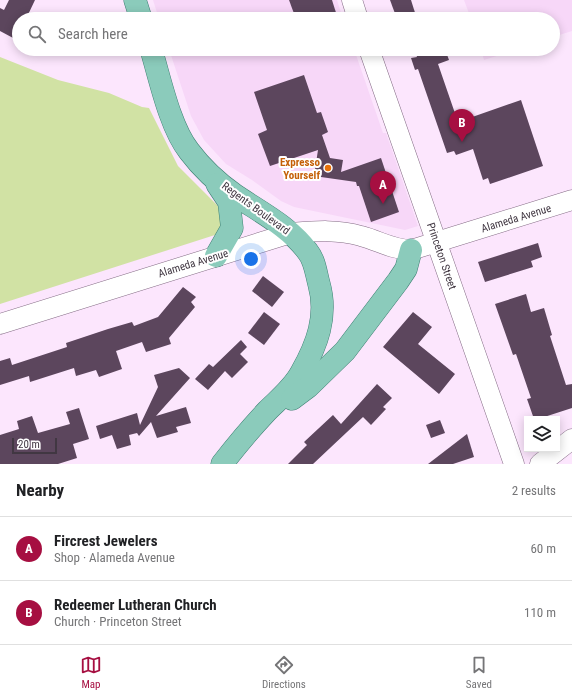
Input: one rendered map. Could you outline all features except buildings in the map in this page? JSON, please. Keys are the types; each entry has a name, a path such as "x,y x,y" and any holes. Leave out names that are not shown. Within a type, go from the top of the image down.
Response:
{"main road":[{"path":"135,0 139,12"},
{"name":"Regents Boulevard","path":"153,56 177,130 188,151 212,176 233,194 291,233 313,261 322,300 320,328 314,348 300,375 245,435 222,464"},
{"path":"212,176 229,202 232,228 216,256"},
{"path":"245,435 308,387 345,351 406,269 411,250"}],"street":[{"path":"352,0 356,12"},
{"name":"Princeton Street","path":"371,56 514,464"},
{"name":"Alameda Avenue","path":"0,324 291,233 334,230 363,236 389,247 411,250 572,200"},
{"path":"540,464 572,439"}],"shaded area":[{"path":"153,0 337,0 341,12 157,12"},
{"path":"464,0 572,0 572,31 560,35 560,12 468,12"},
{"path":"171,56 356,56 383,133 386,133 418,226 405,230 294,207 281,201 252,180 226,164 204,140 191,116"},
{"path":"483,56 497,56 484,60"}],"green space":[{"path":"0,57 58,80 109,93 142,107 149,108 178,166 220,208 223,216 218,234 0,304"}],"place":[{"name":"Redeemer Lutheran Church","path":"462,142"},
{"name":"Expresso Yourself","path":"328,168"},
{"name":"Fircrest Jewelers","path":"383,204"}]}
